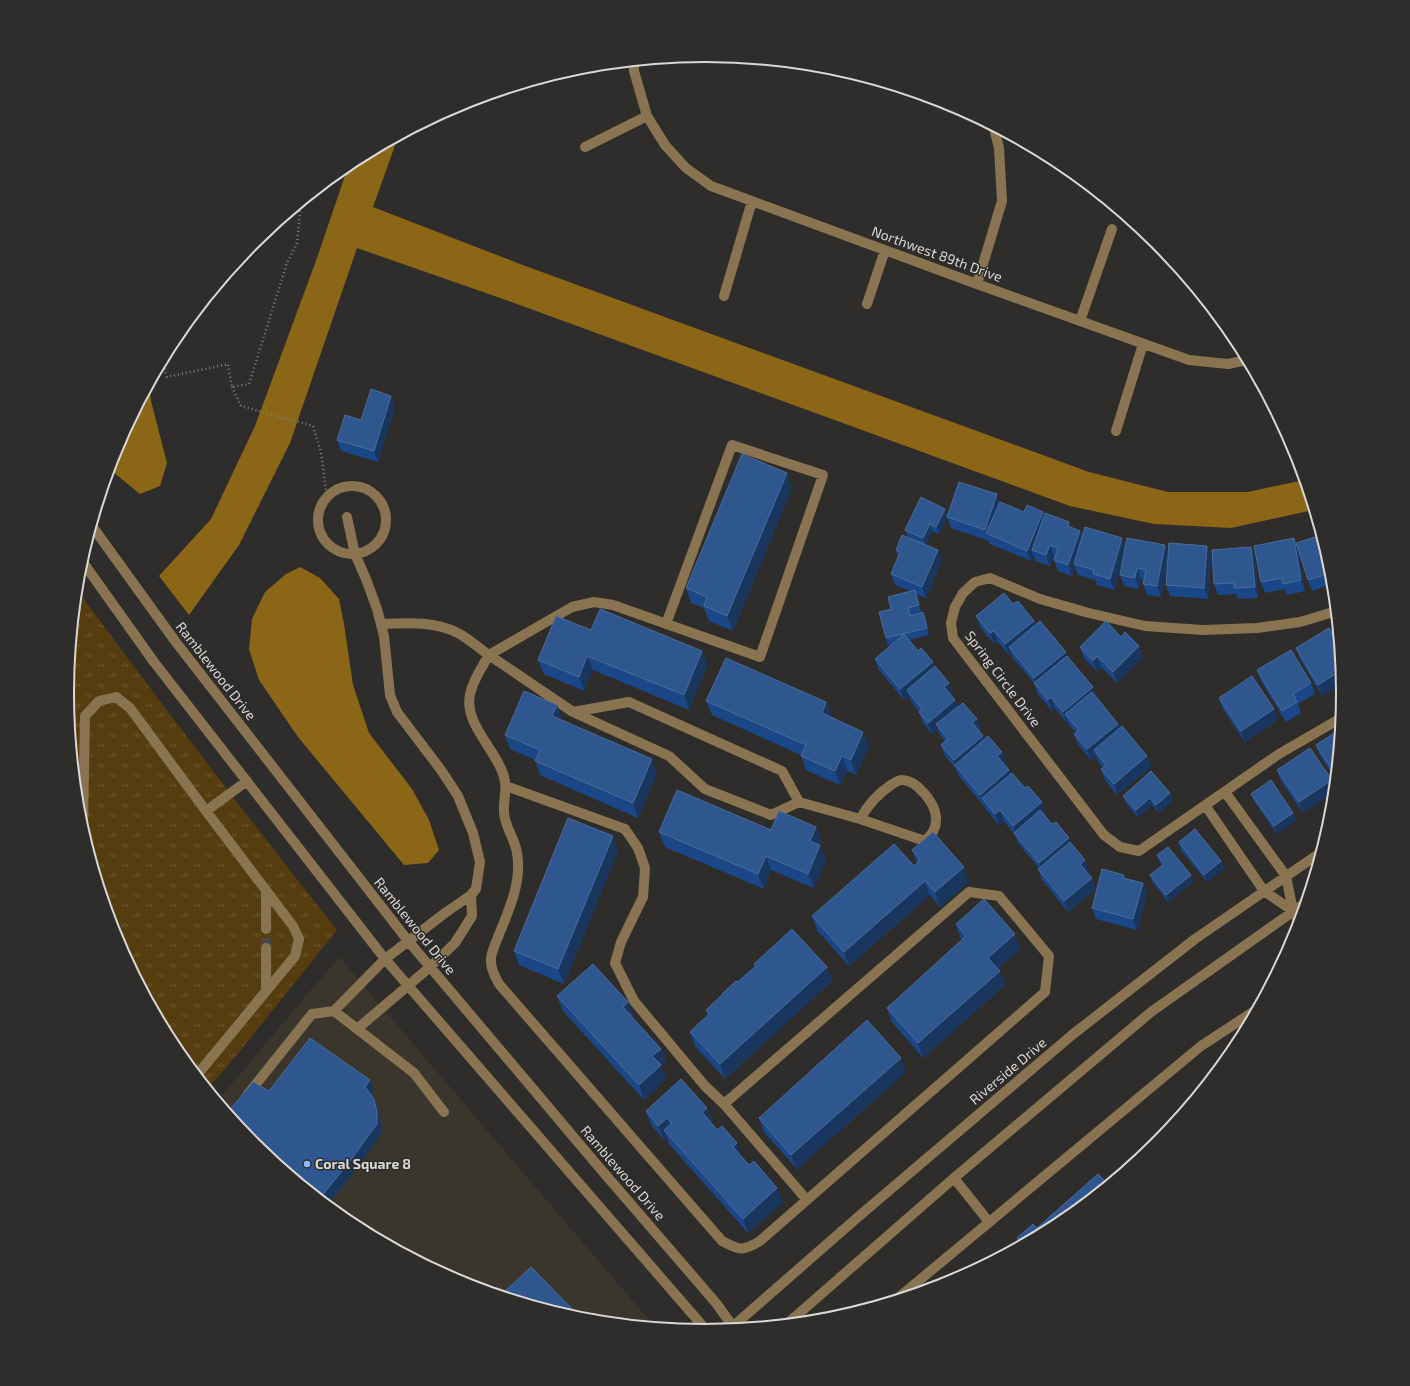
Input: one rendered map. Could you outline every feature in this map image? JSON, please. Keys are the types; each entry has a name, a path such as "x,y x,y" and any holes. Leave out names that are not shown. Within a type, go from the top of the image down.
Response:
{"street":[{"name":"Northwest 89th Drive","path":"634,66 634,71 647,116 665,145 686,168 711,186 1189,360 1228,364 1241,361"},
{"path":"585,147 647,116"},
{"path":"977,284 1002,201 999,148 995,133"},
{"path":"724,296 752,201"},
{"path":"1080,321 1112,230"},
{"path":"867,304 885,250"},
{"path":"1116,431 1143,344"},
{"path":"666,624 732,445 823,475 760,657 666,624 613,605 594,602 572,607 489,655 470,694 470,712 478,730 490,748 502,771 506,786 504,812 506,825 517,852 518,874 509,910 491,958 493,971 499,984 722,1241 736,1248 748,1248 760,1242 1045,992 1049,956 999,896 969,892 724,1104"},
{"path":"359,486 368,490 382,503 386,522 384,532 372,547 364,552 354,554 336,550 328,544 318,527 318,517 320,508 327,497 340,488 359,486"},
{"path":"240,1104 312,1014 334,1011 385,959 471,895 476,889 480,862 473,833 458,796 441,770 397,712 390,695 384,636 377,609 366,579 354,554 347,517"},
{"name":"Ramblewood Drive","path":"96,531 175,641 408,942 716,1303 730,1323"},
{"path":"87,568 154,662 385,959 701,1324"},
{"name":"Spring Circle Drive","path":"1331,613 1300,622 1257,628 1203,630 1145,626 1089,613 1040,599 990,578 976,582 963,593 955,607 951,623 953,638 1104,835 1120,847 1139,851 1279,754 1335,721"},
{"path":"381,624 413,623 436,626 458,633 573,712 669,756 705,789 771,815 799,802 860,819 925,841 931,835 935,827 936,816 926,795 918,787 910,782 902,780 876,796 860,819"},
{"path":"83,801 85,716 99,701 116,697 130,708 293,926 299,939 295,956 200,1071"},
{"path":"573,712 628,702 782,771 799,802"},
{"path":"206,811 247,781"},
{"path":"506,786 625,829 638,848 645,868 643,897 621,942 616,963 634,1001 705,1086 724,1104 807,1200"},
{"path":"1225,792 1286,876 1293,911 1295,915"},
{"path":"1205,805 1264,891 1293,911"},
{"name":"Riverside Drive","path":"736,1323 1072,1034 1195,939 1313,858"},
{"path":"266,890 266,929"},
{"path":"357,1029 430,967 455,943 472,916 471,895"},
{"path":"794,1318 954,1178 1151,1012 1299,907"},
{"path":"266,948 266,991"},
{"path":"334,1011 414,1074 444,1112"},
{"path":"906,1292 1201,1046 1247,1016"},
{"path":"954,1178 989,1222"}],"path":[{"path":"232,387 248,384 287,263 297,242 300,209"},
{"path":"164,369 166,377 228,364 232,387 241,406 313,426 321,452 327,497"}],"shaded area":[{"path":"396,144 373,207 520,264 1089,472 1168,492 1248,492 1299,481 1309,511 1231,528 1154,524 1070,506 506,300 357,248 290,443 239,545 189,615 159,576 211,519 255,426 317,258 346,174"},
{"path":"150,394 167,463 160,486 140,494 114,473 139,414"},
{"path":"300,567 320,578 339,599 353,685 369,733 412,789 429,820 439,850 428,863 404,865 298,737 259,680 249,649 252,619 265,592 286,574"},
{"path":"339,957 650,1322 582,1312 502,1291 426,1259 354,1218 321,1194 259,1139 221,1097"}],"green space":[{"path":"82,596 271,846 337,930 236,1056 211,1085 180,1044 139,972 107,896 86,816 79,775 75,734 75,652"}],"building":[{"path":"371,389 391,396 374,451 337,440 345,415 361,420"},
{"path":"742,454 787,473 727,616 704,606 707,597 686,588"},
{"path":"959,482 997,494 985,530 947,517"},
{"path":"921,497 945,509 936,527 930,524 923,538 905,530"},
{"path":"1000,502 1024,512 1027,505 1043,512 1027,551 986,533"},
{"path":"1045,513 1069,522 1068,526 1080,531 1068,565 1054,560 1058,548 1050,545 1046,555 1032,550"},
{"path":"1085,527 1122,538 1110,579 1093,574 1094,570 1074,564"},
{"path":"902,535 938,550 922,587 891,574 900,552 896,550"},
{"path":"1316,537 1325,575 1308,580 1296,543"},
{"path":"1127,538 1165,545 1157,586 1143,584 1146,570 1137,568 1135,578 1120,575"},
{"path":"1294,538 1301,580 1283,584 1282,578 1261,582 1254,546"},
{"path":"1169,543 1207,546 1204,588 1166,585"},
{"path":"1251,547 1255,587 1234,588 1234,583 1214,584 1212,550"},
{"path":"915,590 919,605 908,608 910,616 923,612 927,628 886,638 879,612 891,609 888,597"},
{"path":"1004,593 1013,604 1018,601 1034,621 1005,644 994,631 990,633 976,616"},
{"path":"600,609 702,651 684,695 587,656 579,677 538,660 556,616 591,630"},
{"path":"1040,621 1066,652 1034,678 1009,647"},
{"path":"1106,621 1121,637 1125,632 1139,646 1113,672 1097,656 1093,661 1080,647"},
{"path":"1329,628 1333,635 1335,670 1332,672 1334,675 1318,685 1296,648"},
{"path":"904,634 918,651 921,648 933,662 900,689 875,659"},
{"path":"1291,650 1311,683 1293,694 1297,702 1282,711 1257,670"},
{"path":"1067,656 1093,687 1063,712 1051,697 1048,700 1034,683"},
{"path":"726,658 826,702 822,713 863,732 851,760 842,756 835,771 801,756 806,745 706,701"},
{"path":"935,666 949,683 944,687 955,700 928,723 919,712 922,709 907,690"},
{"path":"1252,676 1274,709 1241,731 1219,698"},
{"path":"524,691 557,705 552,716 652,759 633,803 535,761 540,750 505,735"},
{"path":"1092,692 1118,724 1087,749 1074,734 1079,730 1065,714"},
{"path":"963,703 977,719 972,722 983,736 954,760 941,745 948,739 936,724"},
{"path":"1122,726 1147,756 1114,784 1101,769 1106,765 1094,750"},
{"path":"1335,733 1332,769 1316,745"},
{"path":"988,736 1002,752 997,756 1009,770 980,795 955,765"},
{"path":"1310,748 1331,778 1330,781 1299,802 1277,770"},
{"path":"1151,771 1170,793 1156,805 1150,798 1136,810 1123,796"},
{"path":"1012,773 1025,788 1028,786 1042,802 1013,826 1000,810 995,814 982,798"},
{"path":"1271,780 1293,813 1274,826 1251,794"},
{"path":"677,790 771,830 779,811 816,827 810,841 820,845 808,874 766,856 758,874 659,832"},
{"path":"1040,810 1052,824 1056,822 1069,838 1039,863 1014,833"},
{"path":"568,818 613,836 558,969 514,951"},
{"path":"1195,829 1221,861 1204,875 1179,842"},
{"path":"933,832 964,867 935,892 925,881 844,952 812,916 894,844 914,866 920,860 912,850"},
{"path":"1070,842 1085,860 1080,864 1092,878 1064,901 1038,869"},
{"path":"1168,847 1191,875 1166,895 1150,875 1164,864 1157,855"},
{"path":"1102,869 1124,875 1123,878 1143,883 1133,919 1092,908"},
{"path":"984,899 1015,934 988,958 1000,971 918,1043 887,1008 966,936 956,924"},
{"path":"792,929 827,967 720,1064 690,1032 709,1014 706,1010 736,981 738,982 756,966 754,964"},
{"path":"593,964 628,1002 623,1007 661,1049 652,1056 661,1065 639,1085 557,996"},
{"path":"867,1020 901,1058 791,1155 759,1118"},
{"path":"310,1038 370,1080 365,1087 374,1099 377,1112 377,1124 322,1195 259,1139 231,1109 253,1082 269,1091"},
{"path":"681,1079 707,1108 702,1112 717,1130 722,1126 737,1143 733,1147 749,1165 754,1161 777,1188 743,1219 664,1130 672,1123 667,1118 658,1126 646,1111"},
{"path":"1098,1174 1105,1181 1056,1218 1018,1240 1017,1238 1033,1224 1037,1228"},
{"path":"531,1267 573,1310 542,1302 505,1292"}],"tunnel":[{"path":"266,929 266,948"}],"place":[{"name":"Coral Square 8","path":"307,1164"}]}
